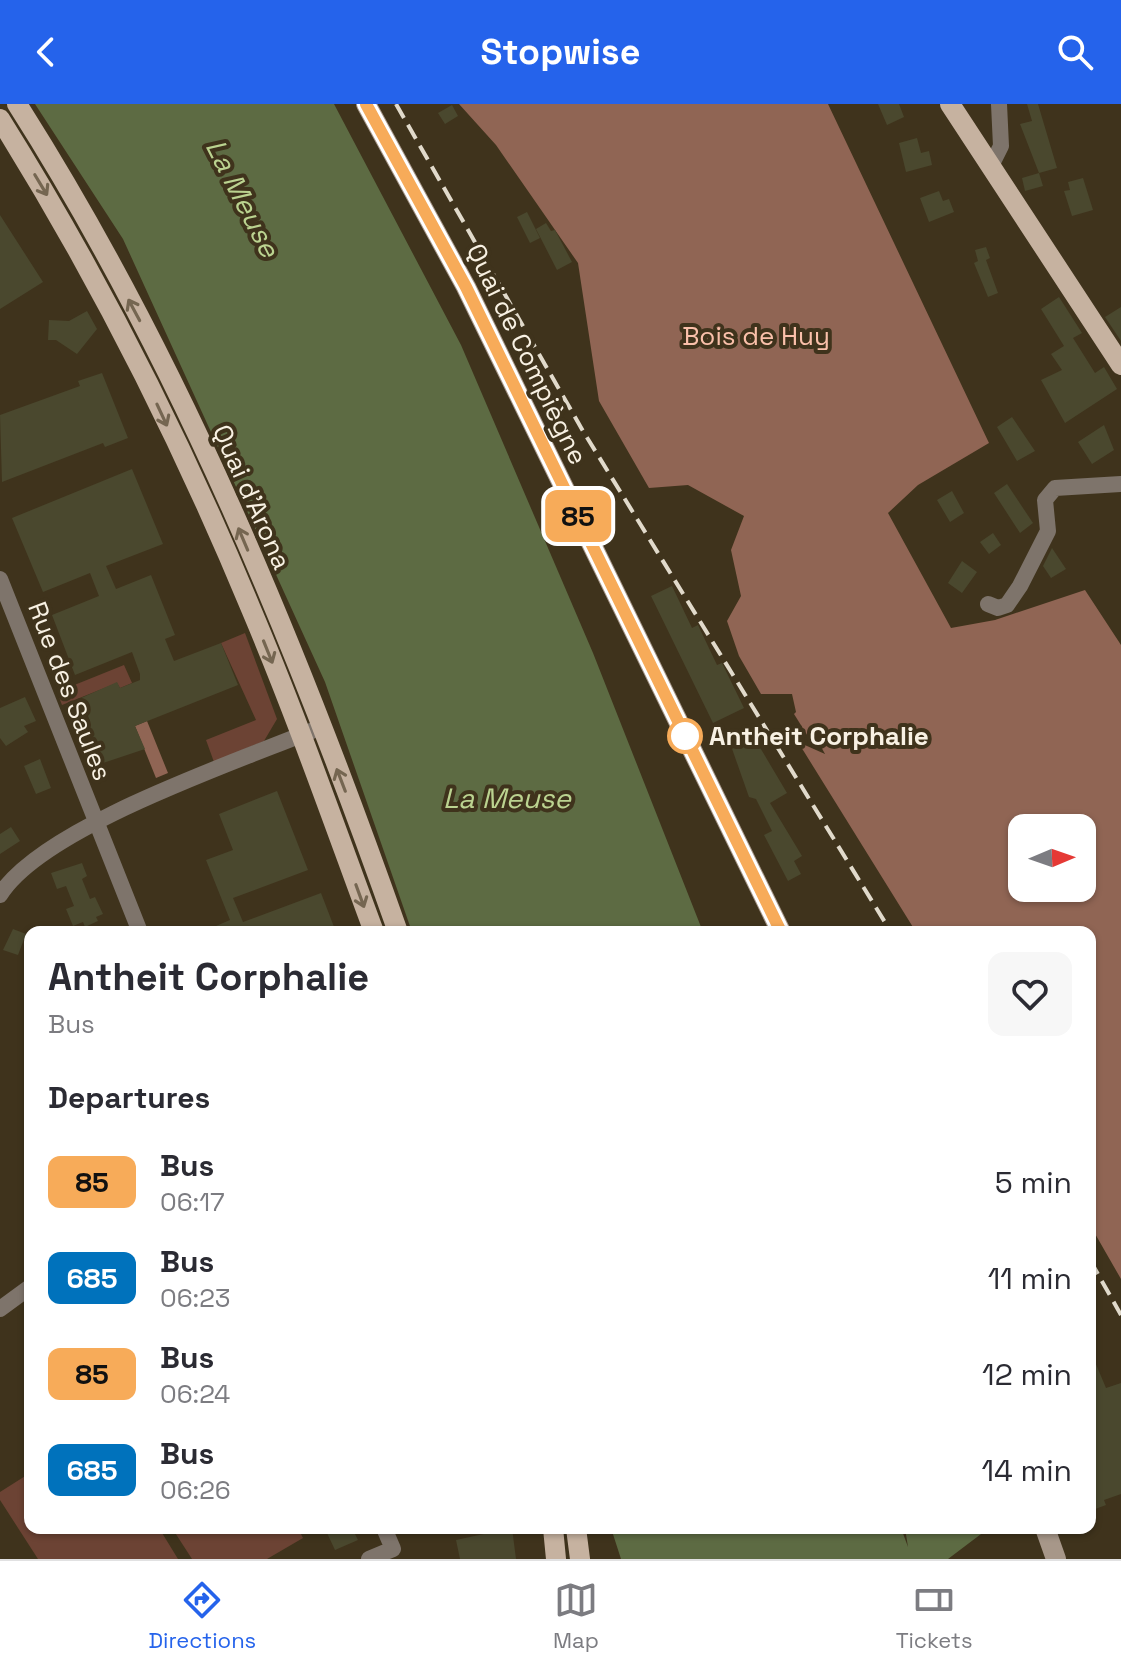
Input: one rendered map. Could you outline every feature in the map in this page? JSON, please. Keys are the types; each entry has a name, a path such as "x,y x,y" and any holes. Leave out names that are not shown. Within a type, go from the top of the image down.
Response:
{"main road":[{"name":"Quai d'Arona","path":"17,104 90,227 160,359 223,491 311,731 372,926"},
{"name":"Quai de Compiègne","path":"366,104 473,301 778,926"},
{"path":"950,104 1115,345 1121,365"},
{"name":"Quai d'Arona","path":"0,119 87,266 137,360 250,607 311,731 395,926"},
{"path":"554,1534 556,1559"},
{"path":"577,1534 580,1559"},
{"path":"1047,1534 1056,1559"}],"street":[{"path":"991,166 1001,146 999,104"},
{"path":"988,604 998,608 1007,605 1020,586 1048,531 1045,500 1055,488 1121,484"},
{"name":"Rue des Saules","path":"0,579 138,926"},
{"path":"95,821 311,731"},
{"name":"Rue des Saules","path":"0,895 15,875 95,821"},
{"path":"0,1309 24,1291"},
{"path":"369,1559 393,1549 387,1534"}],"shaded area":[{"path":"245,633 277,719 264,741 214,762 206,740 256,720 221,643"},
{"path":"124,665 132,683 120,688 117,683 62,705 57,692"},
{"path":"24,1477 24,1534 163,1534 178,1559 38,1559 0,1500 0,1492"},
{"path":"176,1534 301,1534 303,1538 267,1559 192,1559"}],"green space":[{"name":"Bois de Huy","path":"459,104 828,104 989,443 918,485 888,513 951,628 995,620 1085,590 1121,645 1121,1279 1096,1235 1096,926 912,926 798,742 825,754 819,743 809,738 794,714 792,694 761,694 739,656 727,621 741,596 731,550 744,516 688,485 649,488 599,401 578,263 496,145"},
{"path":"147,721 168,773 156,778 135,726"}],"water":[{"name":"La Meuse","path":"35,104 334,104 461,345 593,653 701,926 410,926 325,682 123,239"},
{"path":"613,1534 903,1534 908,1547 906,1534 981,1534 948,1559 621,1559"}],"building":[{"path":"878,104 899,104 904,117 887,125"},
{"path":"1027,104 1038,104 1057,168 1039,173 1020,124 1032,121"},
{"path":"452,105 458,116 445,124 438,113"},
{"path":"917,138 921,153 929,151 932,165 906,172 899,143"},
{"path":"1039,173 1043,186 1025,191 1022,178"},
{"path":"1083,178 1093,210 1072,216 1064,191 1070,190 1068,182"},
{"path":"939,191 943,201 949,199 954,212 929,222 920,198"},
{"path":"527,212 540,238 530,243 517,217"},
{"path":"0,215 43,282 0,309"},
{"path":"546,223 551,231 555,230 572,262 557,270 536,229"},
{"path":"986,247 990,258 986,260 998,293 988,297 974,263 978,261 975,250"},
{"path":"1059,297 1082,333 1073,338 1095,373 1104,367 1117,389 1065,423 1041,380 1062,370 1051,354 1064,346 1041,309"},
{"path":"1121,307 1121,341 1105,317"},
{"path":"87,311 97,329 77,354 56,340 48,340 49,320 69,321"},
{"path":"102,373 128,438 105,447 103,443 2,482 0,415 80,386 78,381"},
{"path":"1012,417 1035,451 1017,461 997,427"},
{"path":"1104,425 1114,450 1092,464 1078,442"},
{"path":"132,469 163,544 106,566 116,589 151,575 175,635 165,639 174,661 221,643 238,685 135,726 145,749 97,765 81,725 90,721 81,698 117,682 120,688 140,680 140,674 132,652 75,675 52,615 99,596 90,573 43,592 12,518"},
{"path":"1007,484 1033,523 1020,533 994,493"},
{"path":"952,491 964,513 950,522 937,500"},
{"path":"993,533 1001,545 989,554 980,542"},
{"path":"1052,548 1066,569 1051,578 1043,566"},
{"path":"962,561 977,572 962,593 948,583"},
{"path":"672,586 692,628 698,625 717,665 722,663 744,708 713,723 651,596"},
{"path":"25,697 36,721 24,726 28,732 6,746 0,738 0,708"},
{"path":"752,734 787,793 770,803 802,856 794,861 801,874 788,881 764,835 772,831 756,799 749,797 730,743"},
{"path":"40,759 51,788 36,794 24,766"},
{"path":"277,791 308,870 233,898 243,922 321,893 334,926 216,926 230,920 206,860 233,850 219,814"},
{"path":"11,827 20,841 0,854 0,834"},
{"path":"82,863 87,876 82,879 90,899 95,897 103,914 96,917 98,921 87,926 83,922 73,926 66,909 74,906 66,886 57,889 51,873"},
{"path":"13,929 24,933 18,955 3,950"},
{"path":"1096,1364 1106,1388 1121,1383 1121,1494 1104,1500 1106,1505 1096,1509"},
{"path":"327,1534 355,1534 358,1540 335,1550"},
{"path":"484,1534 513,1534 516,1559 460,1559 456,1540"}],"railway":[{"path":"396,104 583,431 887,926"},
{"path":"1096,1271 1121,1315"}],"bus line":[{"name":"85","path":"366,104 466,287 778,926"}],"place":[{"name":"Antheit Corphalie","path":"685,736"}]}
